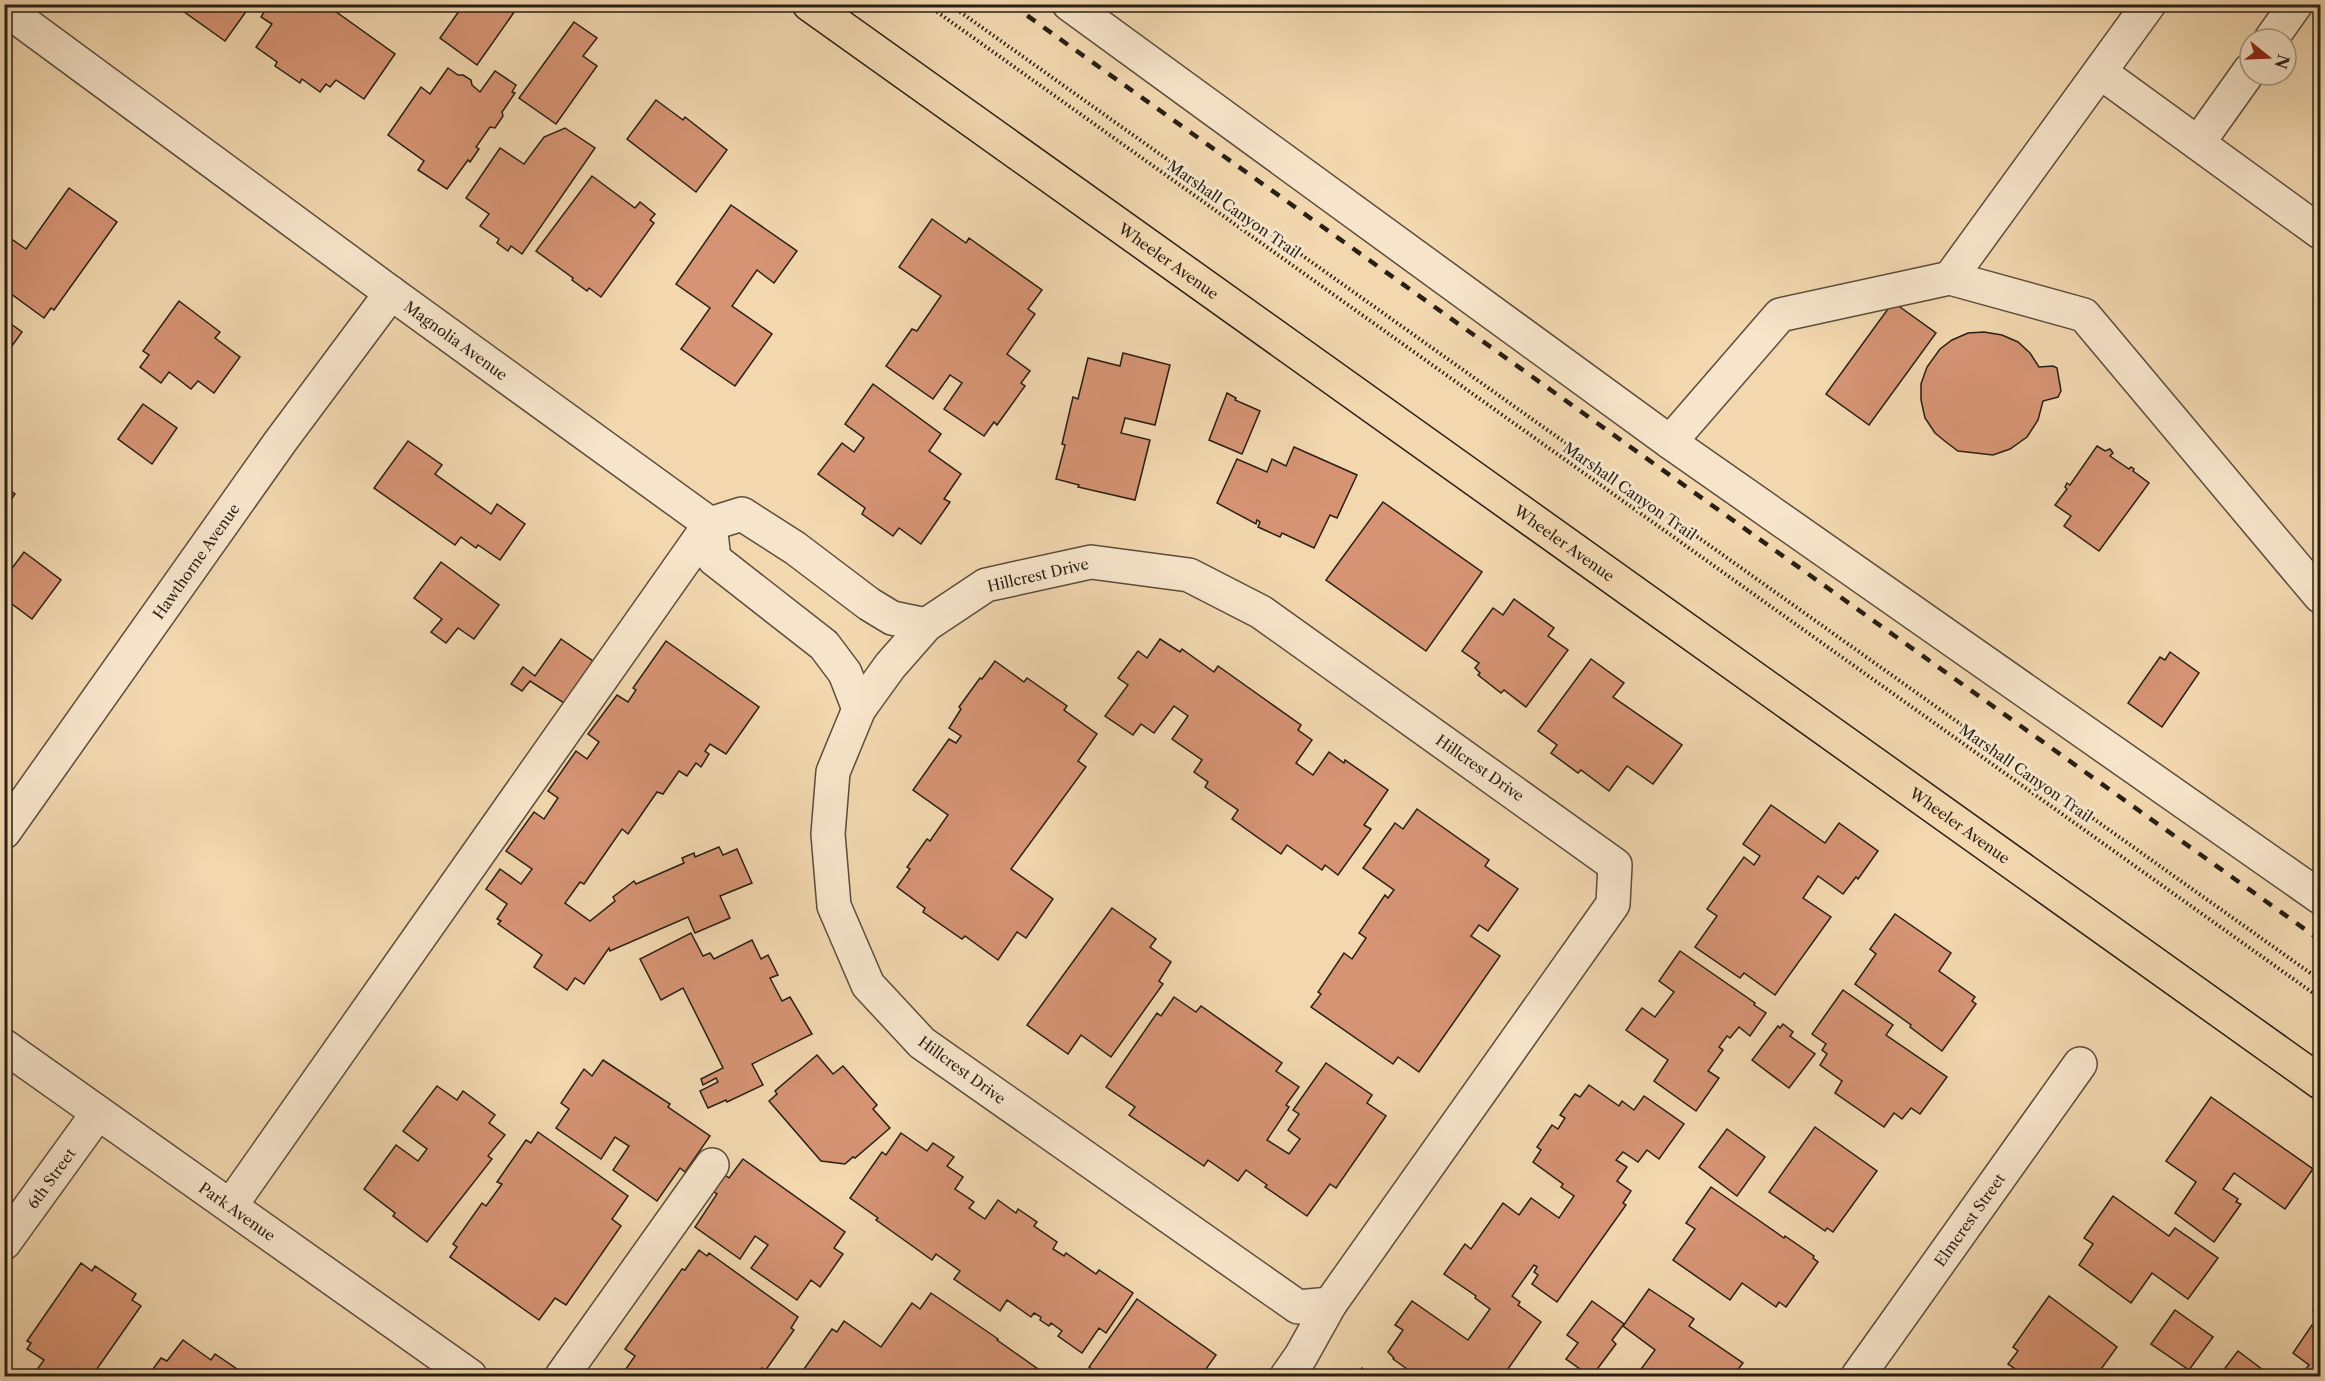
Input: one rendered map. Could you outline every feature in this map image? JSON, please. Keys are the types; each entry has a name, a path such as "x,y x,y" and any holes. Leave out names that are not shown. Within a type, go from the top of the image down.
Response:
{"main road":[{"name":"Wheeler Avenue","path":"809,4 2320,1082"}],"street":[{"path":"1069,4 1670,442 2320,897"},
{"path":"1950,278 2149,4"},
{"path":"2280,27 2296,4"},
{"name":"Magnolia Avenue","path":"11,13 710,524"},
{"path":"2100,72 2320,232"},
{"path":"2199,143 2238,87"},
{"path":"1670,442 1780,315 1950,278 2084,315 2320,596"},
{"name":"Hawthorne Avenue","path":"4,832 280,442 391,293"},
{"path":"231,1205 710,524 742,514 795,548 869,604 892,618 926,624"},
{"path":"710,524 714,559 824,645 845,673 860,709"},
{"name":"Hillcrest Drive","path":"1287,1377 1330,1304 1613,904 1615,865 1261,612 1189,575 1091,562 986,585 926,624 890,666 860,709 833,772 828,834 834,906 868,985 922,1043 1298,1307 1330,1304"},
{"name":"Park Avenue","path":"4,1046 231,1205 470,1377"},
{"name":"Elmcrest Street","path":"1858,1377 2080,1064"},
{"name":"6th Street","path":"4,1243 98,1113"},
{"path":"562,1377 712,1165"}],"path":[{"name":"Marshall Canyon Trail","path":"926,4 2320,998"},
{"name":"Marshall Canyon Trail","path":"949,4 2320,980"}],"building":[{"path":"173,4 247,4 250,6 225,41"},
{"path":"269,4 296,4 301,8 303,4 325,4 395,54 364,99 336,80 330,87 326,84 320,92 302,79 300,83 275,66 277,62 256,47 272,24 261,17"},
{"path":"464,4 470,4 480,12 485,4 512,4 517,8 477,65 440,38"},
{"path":"574,22 597,38 583,56 597,66 556,124 519,98"},
{"path":"448,68 471,80 472,85 480,92 495,71 516,85 512,92 515,93 502,112 503,116 495,128 490,127 476,147 479,149 470,162 468,160 447,189 418,170 424,161 388,135 421,87 430,94"},
{"path":"656,100 683,120 685,117 727,150 696,192 627,139"},
{"path":"565,128 595,148 522,254 511,246 508,251 497,243 499,239 480,226 489,214 466,198 500,148 524,164 544,137"},
{"path":"592,176 635,208 640,202 655,214 650,220 654,223 601,297 589,288 587,291 536,251"},
{"path":"69,188 117,222 54,310 51,308 44,318 11,294 8,296 4,293 4,234 26,249"},
{"path":"731,205 797,251 774,283 757,270 732,306 772,334 735,386 681,349 710,308 676,284"},
{"path":"932,219 966,243 969,238 1042,290 1028,309 1035,314 1007,354 1030,371 1021,383 1025,386 997,425 994,422 984,436 944,409 962,383 950,375 933,399 886,366 912,329 917,331 941,296 899,267"},
{"path":"179,301 220,332 215,338 240,357 214,393 198,381 191,389 169,372 161,383 140,367 149,355 143,351"},
{"path":"1893,302 1936,333 1869,425 1826,394"},
{"path":"4,319 22,332 4,357"},
{"path":"1984,332 2002,335 2018,342 2030,353 2039,367 2057,368 2061,391 2058,397 2043,401 2038,420 2027,437 2010,449 1993,455 1958,451 1946,442 1935,433 1925,418 1921,400 1921,384 1927,367 1940,349 1952,340 1968,333"},
{"path":"1123,353 1170,365 1155,425 1125,418 1121,433 1150,440 1135,500 1078,487 1079,485 1056,479 1065,445 1062,444 1073,397 1078,399 1088,358 1120,366"},
{"path":"873,384 941,434 929,451 961,474 944,499 950,502 921,544 899,528 893,536 862,514 865,508 818,474 842,443 854,452 864,438 845,424"},
{"path":"1227,393 1236,398 1235,400 1260,411 1242,454 1209,440"},
{"path":"143,404 177,428 152,464 118,439"},
{"path":"408,441 442,465 435,474 491,514 497,504 525,524 500,560 478,545 476,548 461,537 455,545 374,488"},
{"path":"2097,446 2105,451 2110,449 2113,453 2110,456 2129,469 2131,467 2134,469 2133,471 2149,483 2099,551 2064,526 2071,516 2055,505 2067,489 2065,487 2067,483 2070,485"},
{"path":"1294,447 1357,475 1337,518 1330,515 1314,548 1282,533 1280,537 1258,527 1260,522 1257,520 1256,524 1217,503 1237,459 1267,472 1272,459 1286,466"},
{"path":"4,486 15,494 4,510"},
{"path":"1383,502 1482,572 1426,651 1326,580"},
{"path":"24,552 61,580 32,619 4,598 4,579"},
{"path":"441,562 499,605 474,639 458,628 446,643 431,632 442,619 414,598"},
{"path":"1514,599 1554,628 1548,636 1568,650 1526,707 1504,690 1501,693 1478,675 1480,673 1475,668 1479,663 1462,651 1493,608 1503,615"},
{"path":"561,639 593,661 564,703 530,681 522,691 511,684 523,667 535,676"},
{"path":"1160,639 1180,652 1182,649 1214,672 1218,666 1301,725 1298,730 1312,740 1296,763 1313,775 1329,752 1344,763 1345,760 1388,790 1364,825 1371,829 1338,875 1325,865 1322,870 1287,845 1281,854 1232,819 1238,810 1205,787 1208,782 1194,772 1202,760 1172,739 1188,716 1174,706 1154,733 1141,724 1133,735 1105,716 1128,685 1118,678 1138,651 1147,658"},
{"path":"666,641 759,707 726,754 710,744 705,751 709,754 701,767 696,763 687,776 679,771 663,794 657,792 628,834 622,829 584,884 580,882 565,903 590,921 615,901 613,897 634,881 636,884 684,863 682,858 694,853 695,857 719,847 723,855 737,849 752,883 720,896 730,918 695,933 688,917 610,951 609,948 584,984 575,978 567,990 534,967 542,955 498,924 501,921 497,919 507,904 486,889 500,869 521,884 532,869 506,851 534,812 544,819 558,798 548,791 576,751 587,759 599,742 588,734 617,695 628,702 636,690 633,688"},
{"path":"2170,652 2199,673 2162,727 2128,703 2160,657 2165,660"},
{"path":"1591,659 1624,683 1613,697 1682,745 1653,784 1627,766 1609,791 1581,770 1578,773 1551,753 1557,745 1538,731"},
{"path":"995,661 1024,682 1027,678 1067,706 1064,710 1097,734 1078,761 1086,767 1011,869 1053,899 1026,938 1017,932 998,960 965,936 962,939 923,912 925,908 897,887 910,869 907,867 927,839 930,841 948,815 913,790 949,739 956,743 961,736 949,728 961,709 959,707"},
{"path":"1771,805 1825,843 1839,823 1878,851 1858,879 1856,877 1843,894 1818,876 1803,898 1831,917 1775,995 1744,973 1740,978 1695,947 1717,916 1707,909 1744,857 1754,865 1760,856 1743,844"},
{"path":"1417,809 1489,860 1485,866 1518,889 1488,931 1479,925 1471,936 1500,956 1419,1072 1398,1057 1393,1064 1311,1007 1321,994 1318,992 1344,953 1352,959 1366,938 1359,933 1385,895 1388,898 1394,890 1363,868 1395,823 1403,829"},
{"path":"1112,908 1156,939 1150,947 1171,962 1159,981 1163,984 1111,1057 1081,1035 1068,1054 1027,1025"},
{"path":"1895,914 1951,953 1939,971 1975,997 1972,1001 1976,1004 1942,1051 1855,984 1876,954 1870,949"},
{"path":"691,933 703,956 710,953 714,959 752,940 761,959 768,955 778,975 770,978 782,1001 790,997 812,1034 752,1064 763,1085 708,1108 700,1091 718,1082 716,1078 703,1085 701,1079 723,1068 683,988 661,1000 640,959"},
{"path":"1680,951 1766,1013 1750,1036 1739,1027 1730,1038 1727,1036 1719,1047 1723,1050 1708,1071 1719,1078 1696,1111 1654,1081 1668,1060 1626,1030 1642,1008 1655,1017 1674,992 1659,981"},
{"path":"1843,990 1893,1025 1886,1035 1947,1077 1920,1114 1911,1108 1902,1119 1894,1113 1884,1127 1835,1093 1842,1081 1820,1065 1827,1054 1822,1050 1826,1044 1812,1034"},
{"path":"1174,997 1196,1012 1201,1006 1282,1063 1276,1071 1299,1087 1286,1105 1289,1107 1267,1140 1289,1154 1300,1139 1288,1130 1299,1114 1293,1110 1326,1063 1372,1095 1367,1103 1386,1116 1336,1188 1330,1184 1307,1216 1265,1187 1267,1185 1246,1170 1238,1181 1208,1160 1204,1166 1129,1115 1135,1107 1106,1087 1157,1013 1161,1016"},
{"path":"1783,1024 1793,1032 1790,1036 1815,1054 1789,1088 1752,1060 1778,1026 1780,1028"},
{"path":"817,1055 833,1074 843,1066 877,1105 873,1109 890,1128 845,1164 821,1161 769,1101 777,1094 775,1091"},
{"path":"603,1060 670,1104 668,1107 710,1136 685,1172 680,1168 657,1201 613,1170 629,1146 615,1137 601,1159 556,1128 569,1109 561,1103 584,1069 592,1076"},
{"path":"1589,1085 1619,1106 1622,1101 1634,1110 1644,1096 1684,1124 1659,1159 1647,1150 1638,1162 1623,1152 1616,1160 1627,1167 1617,1181 1631,1191 1623,1203 1626,1205 1557,1302 1532,1284 1538,1275 1534,1272 1537,1267 1534,1265 1512,1296 1520,1302 1518,1305 1541,1322 1503,1376 1417,1376 1393,1359 1388,1352 1403,1330 1395,1325 1412,1301 1468,1340 1490,1309 1475,1298 1476,1296 1444,1274 1465,1244 1471,1249 1503,1203 1519,1215 1531,1198 1559,1218 1574,1196 1561,1187 1563,1184 1533,1162 1541,1150 1537,1147 1552,1125 1558,1129 1565,1118 1560,1115 1575,1094 1580,1097"},
{"path":"437,1086 457,1100 463,1091 495,1115 489,1123 505,1135 488,1156 492,1159 427,1242 393,1216 395,1213 364,1189 396,1145 418,1161 427,1149 403,1131"},
{"path":"2211,1097 2313,1169 2285,1209 2234,1173 2223,1189 2238,1199 2236,1202 2241,1204 2214,1242 2175,1213 2196,1182 2166,1161"},
{"path":"1815,1127 1877,1171 1833,1232 1827,1228 1825,1231 1769,1192"},
{"path":"1727,1129 1765,1157 1737,1196 1699,1167"},
{"path":"538,1132 628,1196 612,1219 621,1226 566,1305 555,1298 539,1320 450,1257 457,1247 453,1244 482,1203 486,1206 502,1184 497,1182 526,1140 531,1143"},
{"path":"901,1133 927,1151 933,1143 954,1157 947,1166 963,1177 955,1189 974,1202 969,1208 985,1219 998,1200 1016,1213 1018,1209 1037,1222 1034,1226 1057,1242 1053,1249 1064,1256 1066,1253 1096,1274 1099,1270 1133,1293 1106,1333 1099,1328 1082,1353 1058,1336 1062,1331 1051,1323 1049,1326 1034,1313 1031,1317 1007,1300 1000,1311 954,1279 960,1271 936,1254 932,1260 876,1220 878,1218 850,1198 882,1152 886,1155"},
{"path":"743,1159 845,1232 834,1248 843,1254 820,1287 811,1280 797,1300 751,1268 768,1245 755,1236 740,1259 695,1227 717,1194 713,1191 724,1174 729,1178"},
{"path":"1711,1187 1814,1256 1813,1258 1818,1262 1786,1307 1779,1302 1776,1307 1742,1283 1730,1300 1673,1260 1695,1229 1686,1223"},
{"path":"2113,1196 2169,1236 2175,1228 2218,1258 2188,1299 2152,1273 2131,1303 2079,1265 2093,1244 2084,1238"},
{"path":"699,1250 707,1256 709,1253 798,1317 791,1328 794,1330 765,1371 762,1368 756,1376 621,1376 635,1356 625,1349 682,1269 685,1270"},
{"path":"81,1263 92,1271 95,1266 136,1294 132,1300 141,1306 92,1376 44,1376 36,1371 44,1360 27,1349 31,1343 27,1341"},
{"path":"1649,1289 1694,1319 1689,1326 1743,1363 1733,1376 1636,1376 1655,1350 1623,1326"},
{"path":"931,1293 1038,1369 1033,1376 805,1376 808,1372 804,1369 832,1329 837,1332 844,1321 881,1347 912,1303 920,1309"},
{"path":"2049,1296 2117,1347 2096,1376 2026,1376 2008,1364 2018,1351 2013,1347"},
{"path":"1137,1299 1216,1355 1201,1376 1102,1376 1089,1367"},
{"path":"2320,1300 2320,1316 2313,1311"},
{"path":"1592,1301 1624,1324 1612,1340 1616,1344 1590,1376 1566,1359 1578,1343 1567,1335"},
{"path":"2175,1310 2213,1337 2189,1370 2151,1344"},
{"path":"2312,1325 2320,1331 2320,1376 2300,1376 2309,1365 2293,1353"},
{"path":"183,1340 211,1360 215,1354 237,1369 232,1376 157,1376 159,1373 153,1369 161,1358 167,1361"},
{"path":"2238,1351 2271,1376 2219,1376"},
{"path":"1362,1368 1374,1376 1357,1376"}],"railway":[{"path":"1011,4 2320,940"}]}
